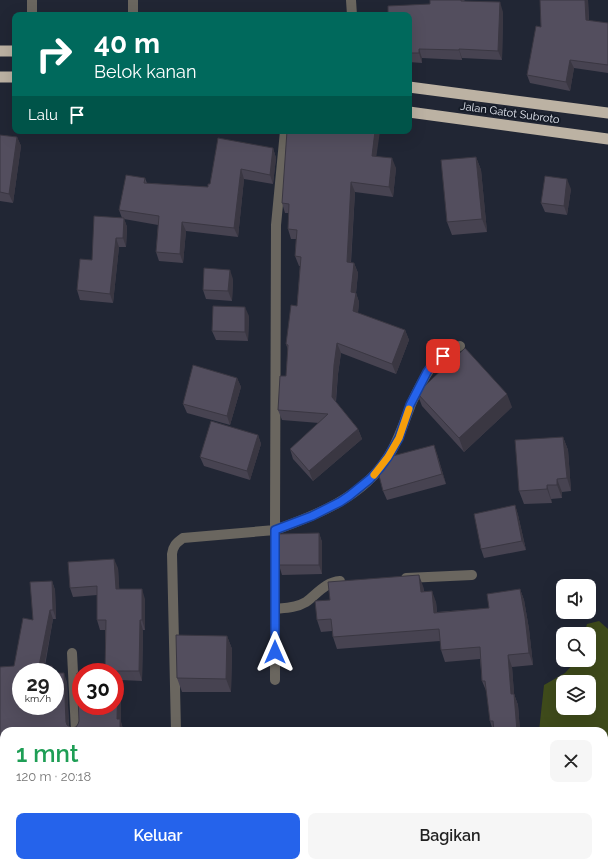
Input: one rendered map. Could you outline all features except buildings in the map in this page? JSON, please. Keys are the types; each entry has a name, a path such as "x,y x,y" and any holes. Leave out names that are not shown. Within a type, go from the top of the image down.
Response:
{"highway":[{"path":"0,51 12,51"},
{"path":"0,77 12,77"},
{"name":"Jalan Gatot Subroto","path":"412,87 608,113"},
{"name":"Jalan Gatot Subroto","path":"412,112 608,139"}],"street":[{"path":"32,0 32,12"},
{"path":"133,0 133,12"},
{"path":"351,0 352,12"},
{"path":"276,680 276,225 285,134"},
{"path":"176,727 172,562 173,547 182,538 275,530 312,516 349,496 370,479 388,457 399,438 410,405 427,372 433,364 443,356 460,346"},
{"path":"392,579 472,575"},
{"path":"275,609 297,606 305,602 328,584 337,581 353,581"},
{"path":"72,654 76,727"}],"green space":[{"path":"599,621 608,629 608,727 539,727 544,685 556,678 556,715 596,715 596,675 562,675 571,667 596,667 596,627 586,627 587,624"}],"slow traffic":[{"path":"374,475 388,457 399,438 409,409"}],"route":[{"path":"275,652 275,530 312,516 340,502 370,479 388,457 399,438 410,405 427,372 433,364 443,356"}]}
